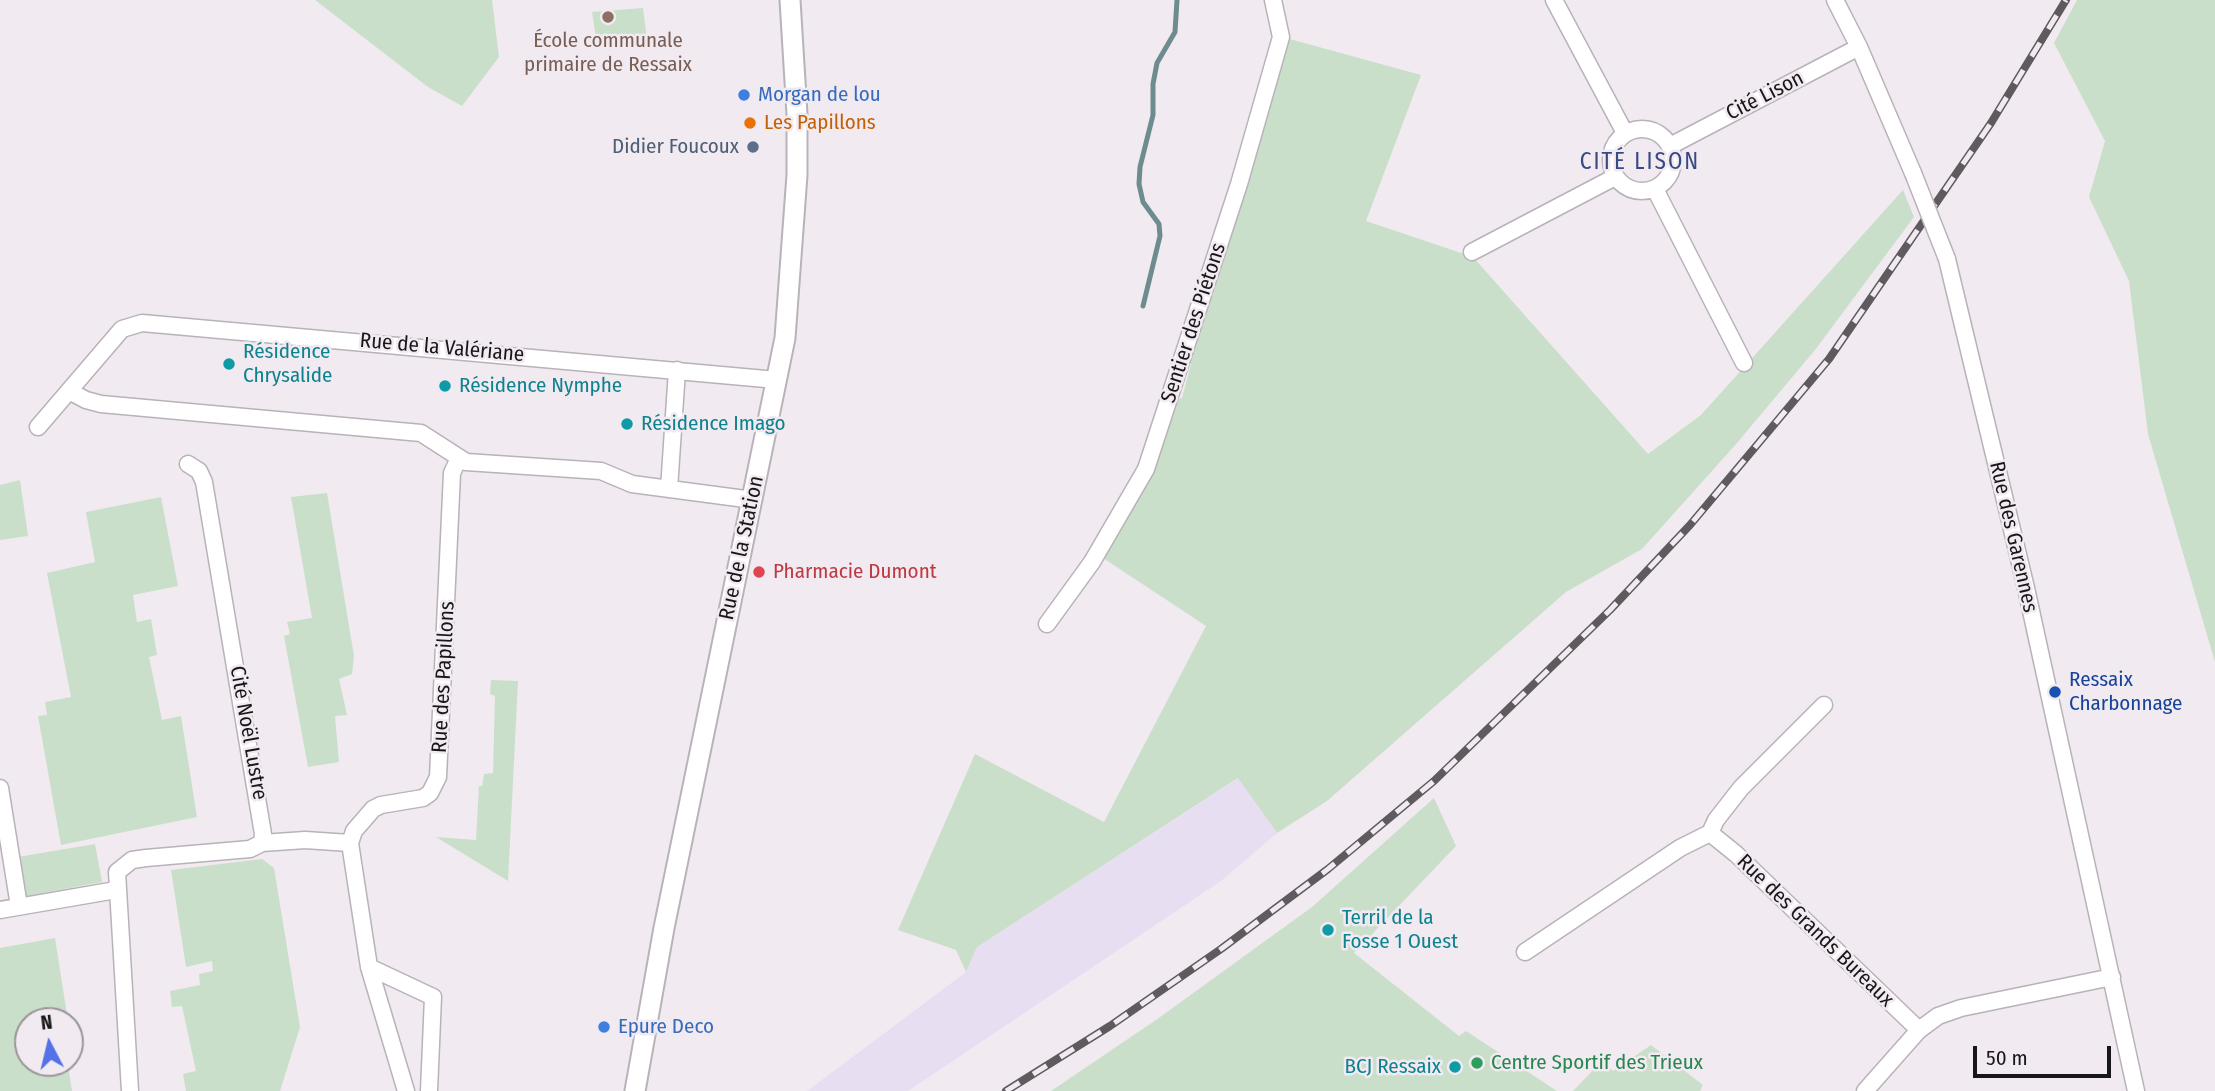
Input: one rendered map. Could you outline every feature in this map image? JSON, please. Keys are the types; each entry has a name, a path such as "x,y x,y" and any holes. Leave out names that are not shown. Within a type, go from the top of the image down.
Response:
{"street":[{"name":"Rue de la Station","path":"635,1091 719,651 753,500 785,338 797,176 797,114 790,0"},
{"name":"Sentier des Piétons","path":"1047,624 1092,562 1146,469 1236,196 1281,37 1273,0"},
{"path":"1554,0 1625,133"},
{"name":"Rue des Garennes","path":"1835,0 1859,47 1947,260 2026,587 2136,1091"},
{"name":"Cité Lison","path":"1670,146 1859,47"},
{"path":"1645,129 1655,132 1670,146 1671,170 1655,189 1628,189 1615,177 1611,153 1625,133 1645,129"},
{"path":"1472,252 1615,177"},
{"path":"1655,189 1744,363"},
{"name":"Rue de la Valériane","path":"38,427 71,392 122,329 142,323 777,380"},
{"path":"670,489 677,370"},
{"path":"71,392 101,404 421,433 431,436 466,462 601,471 632,484 753,500"},
{"name":"Rue des Papillons","path":"349,843 354,831 373,810 381,805 423,798 430,793 438,777 452,473 459,458"},
{"name":"Cité Noël Lustre","path":"188,464 199,471 204,482 262,811 262,843"},
{"path":"1525,952 1680,848 1710,833 1716,820 1741,788 1824,705"},
{"path":"0,789 19,906"},
{"name":"Rue des Grands Bureaux","path":"1710,833 1736,854 1919,1030"},
{"path":"130,1091 117,872 132,860 250,849 262,843 305,840 349,843 369,967 406,1091"},
{"path":"0,910 116,890"},
{"path":"369,967 433,998 429,1091"},
{"path":"1865,1091 1919,1030 1938,1016 1961,1007 2112,977"}],"shaded area":[{"path":"1239,778 1277,833 1221,881 908,1091 807,1091 966,972 977,947"}],"green space":[{"path":"315,0 492,0 499,57 462,106 428,87"},
{"path":"2077,0 2215,0 2215,662 2148,434 2129,281 2089,197 2105,141 2054,43"},
{"path":"643,8 647,40 597,45 592,12"},
{"path":"1286,38 1421,75 1366,221 1473,257 1648,454 1701,415 1903,190 1914,217 1815,350 1737,443 1642,549 1566,592 1327,801 1277,833 1238,778 977,947 966,972 956,950 898,930 975,754 1104,822 1206,626 1100,556 1173,400 1182,398 1191,364 1187,354 1204,300 1213,296"},
{"path":"20,480 28,536 0,540 0,485"},
{"path":"327,493 354,656 352,674 339,679 347,715 335,716 339,762 308,767 284,636 290,634 287,622 312,618 291,497"},
{"path":"161,497 178,586 133,595 137,622 151,619 157,655 149,657 162,720 181,716 197,817 61,845 38,716 47,715 45,702 71,697 47,573 95,562 86,512"},
{"path":"491,680 518,681 508,881 436,837 476,840 479,786 482,786 484,774 493,773 495,696 490,694"},
{"name":"Terril de la Fosse 1 Ouest","path":"1434,798 1456,846 1354,953 1459,1036 1466,1031 1557,1091 1051,1091 1156,1020 1312,907"},
{"path":"95,844 102,882 25,896 18,857"},
{"path":"262,859 274,868 300,1027 280,1091 186,1091 183,1074 196,1071 182,1006 172,1007 170,991 200,985 199,974 213,971 212,961 186,967 171,870"},
{"path":"55,938 66,1007 14,1007 14,1077 70,1077 72,1091 0,1091 0,948"},
{"name":"Centre Sportif des Trieux","path":"1651,1045 1703,1085 1700,1091 1573,1091 1602,1061 1613,1071"}],"waterway":[{"path":"1143,306 1160,236 1159,224 1143,202 1139,184 1140,167 1153,115 1153,84 1157,63 1175,32 1177,0"}],"railway":[{"path":"1006,1091 1110,1026 1221,949 1328,869 1434,781 1610,610 1690,525 1829,359 1991,123 2066,0"}],"place":[{"name":"École communale primaire de Ressaix","path":"608,17"},
{"name":"Morgan de lou","path":"744,95"},
{"name":"Les Papillons","path":"750,123"},
{"name":"Didier Foucoux","path":"753,147"},
{"name":"Résidence Chrysalide","path":"229,364"},
{"name":"Résidence Nymphe","path":"445,386"},
{"name":"Résidence Imago","path":"627,424"},
{"name":"Pharmacie Dumont","path":"759,572"},
{"name":"Ressaix Charbonnage","path":"2055,692"},
{"name":"Terril de la Fosse 1 Ouest","path":"1328,930"},
{"name":"Epure Deco","path":"604,1027"},
{"name":"Centre Sportif des Trieux","path":"1477,1063"},
{"name":"BCJ Ressaix","path":"1455,1067"}],"district":[{"name":"CITÉ LISON","path":"1640,163"}]}
